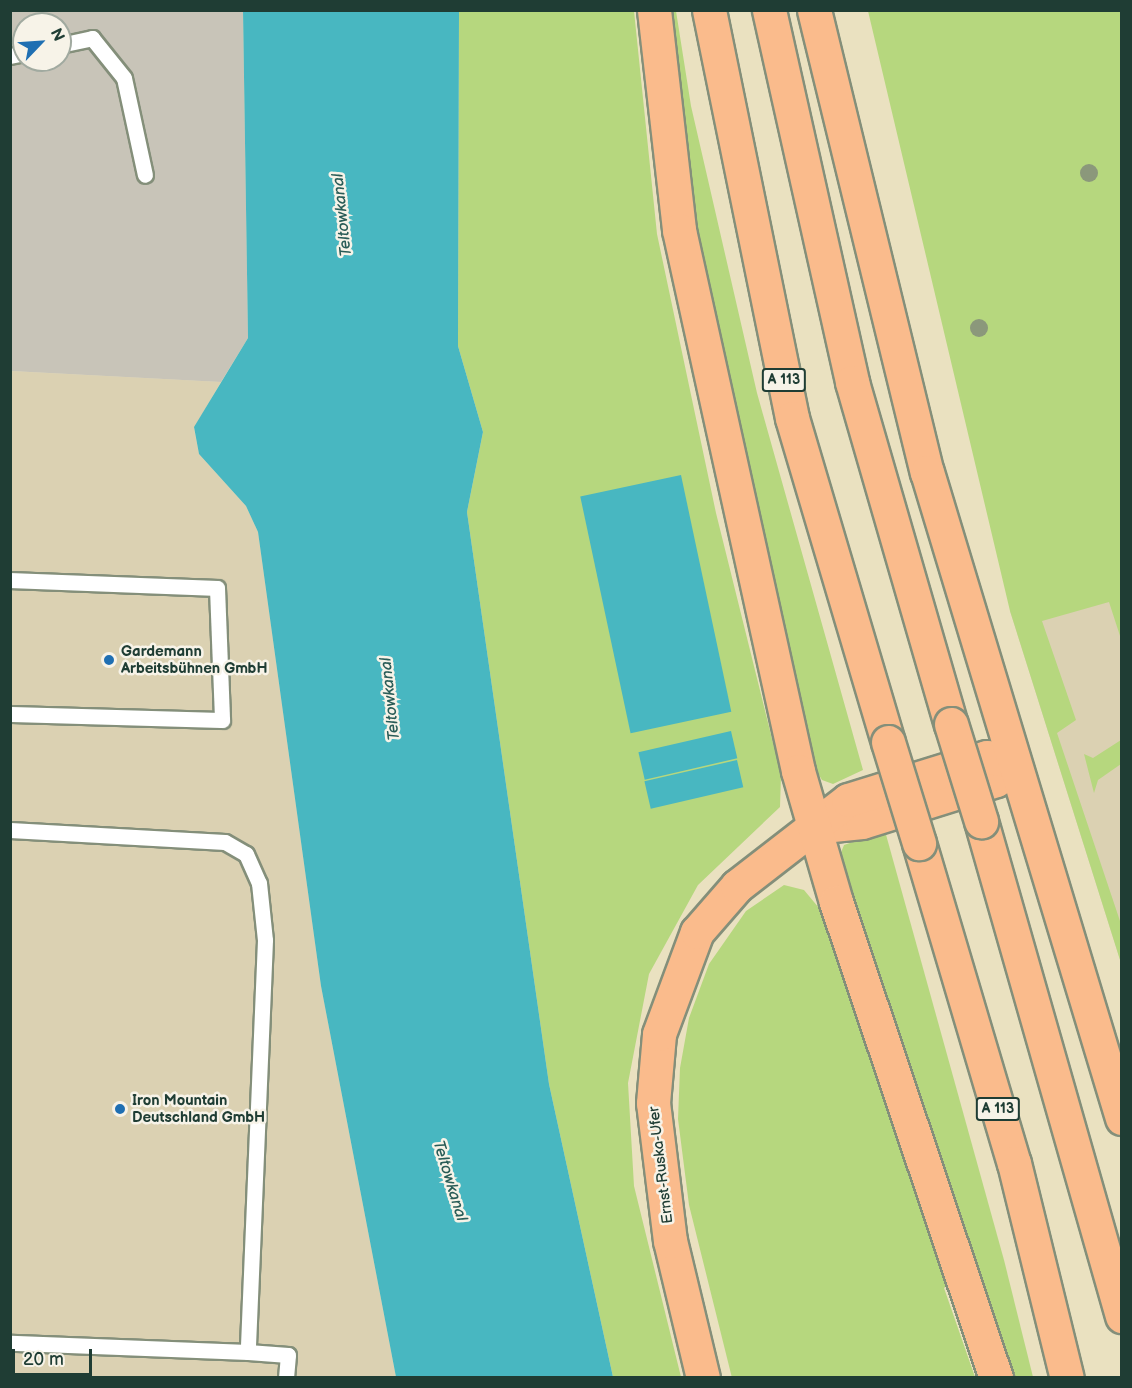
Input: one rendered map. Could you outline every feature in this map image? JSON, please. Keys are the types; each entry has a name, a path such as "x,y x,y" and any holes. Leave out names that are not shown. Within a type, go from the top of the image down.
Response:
{"main road":[{"path":"654,10 679,230 813,827 996,1377"},
{"name":"A 113","path":"709,10 792,418 1014,1163 1067,1377"},
{"path":"769,10 852,382 981,821 1122,1316"},
{"path":"814,10 927,472 1122,1119"},
{"path":"813,827 862,822 996,780 1013,761"},
{"name":"Ernst-Ruska-Ufer","path":"703,1377 668,1230 652,1103 659,1034 697,932 737,886 813,827"}],"lane":[{"path":"72,42 92,38 124,78 145,175"},
{"path":"10,580 217,588 222,720 10,714"},
{"path":"10,830 225,842 246,854 259,883 265,940 248,1352"},
{"path":"10,1343 288,1355 286,1377"}],"shaded area":[{"path":"10,11 243,11 248,338 221,382 11,371"},
{"path":"10,371 221,382 194,428 199,454 246,506 258,532 321,986 396,1377 11,1377"},
{"path":"1121,592 1121,963 1010,611"}],"green space":[{"path":"459,11 634,11 657,234 716,513 781,775 780,807 698,885 649,974 628,1083 634,1186 681,1377 613,1377 549,1084 467,512 483,432 458,346"},
{"path":"668,11 676,11 691,106 757,393 863,770 833,784 822,780 814,767 735,424 699,242"},
{"path":"868,11 1121,11 1121,639 1109,602 1042,621 1076,720 1057,733 1121,924 1121,963 1010,611"},
{"path":"1121,740 1121,764 1098,780 1094,793 1084,754 1093,758"},
{"path":"885,831 1004,1260 1033,1377 1012,1377 838,860 844,845"},
{"path":"784,885 804,890 829,920 950,1283 944,1288 975,1377 732,1378 689,1205 678,1119 680,1068 689,1018 709,964 746,911"}],"water":[{"name":"Teltowkanal","path":"243,11 459,11 458,346 483,432 467,512 549,1084 613,1377 396,1377 321,986 258,532 246,506 199,454 194,427 248,338"},
{"path":"681,475 731,712 631,733 580,496"},
{"path":"731,731 737,758 645,780 638,752"},
{"path":"737,760 743,787 651,809 644,781"}],"place":[{"name":"Gardemann Arbeitsbühnen GmbH","path":"109,660"},
{"name":"Iron Mountain Deutschland GmbH","path":"120,1109"}]}
